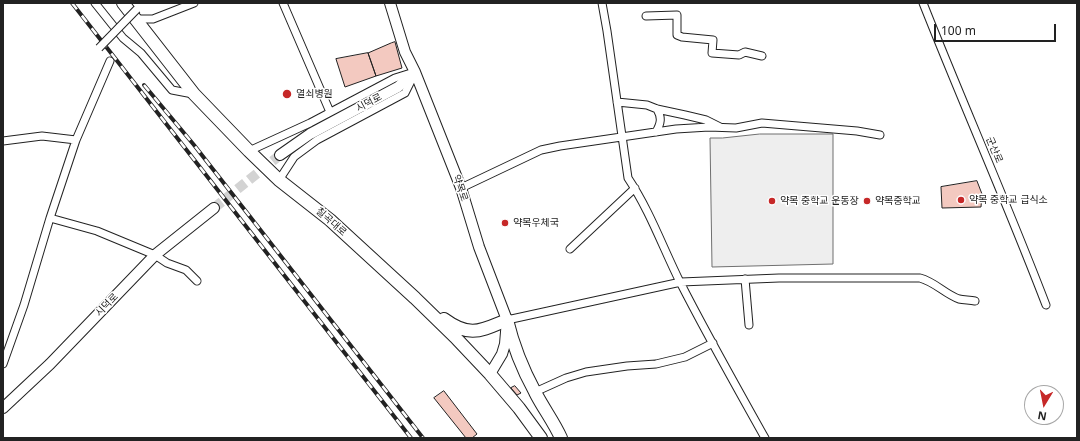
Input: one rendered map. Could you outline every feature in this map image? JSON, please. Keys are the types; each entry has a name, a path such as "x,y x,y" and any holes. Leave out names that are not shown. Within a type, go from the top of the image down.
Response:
{"main road":[{"name":"칠곡대로","path":"123,3 136,14 194,94 279,180 330,220 415,298 490,374 519,408 541,438"},
{"path":"415,298 450,324 462,330 473,332 507,320 511,337 535,392 561,438"}],"street":[{"path":"95,3 123,38 141,53 172,90 194,94"},
{"path":"99,48 136,14 153,19 194,3"},
{"path":"283,3 330,112"},
{"name":"약목로","path":"390,3 405,52 415,72 461,188 479,247 507,320 505,344 502,354 490,374"},
{"path":"602,3 628,178 635,188 713,343 765,438"},
{"name":"군산로","path":"923,3 963,103 1021,240 1046,305"},
{"path":"646,16 677,15 677,35 682,37 713,40 712,53 739,55 745,52 762,56"},
{"path":"3,364 24,305 50,218 76,140 110,61"},
{"path":"249,151 330,112 395,78 415,72"},
{"path":"279,180 294,157 317,140 405,93 415,72"},
{"name":"시덕로","path":"280,156 310,134 398,87 415,72"},
{"path":"617,102 647,106 706,120 722,128"},
{"path":"656,132 661,124 661,116 657,109"},
{"path":"461,188 541,150 656,132 683,129 736,128 762,123 857,131 880,135"},
{"path":"3,141 42,136 76,140"},
{"path":"570,248 635,188"},
{"name":"시덕로","path":"3,408 50,364 155,255 214,208"},
{"path":"50,218 97,231 155,255 167,263 186,270 197,281"},
{"path":"507,320 681,282 746,279 920,278 929,280 960,299 975,301"},
{"path":"746,279 749,325"},
{"path":"535,392 566,378 586,372 627,366 656,364 685,357 713,343"}],"shaded area":[{"name":"약목 중학교 운동장","path":"760,134 833,134 833,264 712,267 710,138"}],"building":[{"path":"395,42 402,68 376,76 368,53"},
{"path":"368,53 376,76 345,87 336,59"},
{"name":"약목 중학교 급식소","path":"977,181 982,194 981,207 942,208 941,187"},
{"path":"515,386 521,393 517,395 511,388"},
{"path":"444,391 477,434 472,438 466,438 434,398"}],"tunnel":[{"path":"214,208 280,155"}],"railway":[{"path":"72,3 411,438"},
{"path":"144,85 194,145 423,438"}],"place":[{"name":"열쇠병원","path":"287,94"},
{"name":"약목 중학교 급식소","path":"961,200"},
{"name":"약목 중학교 운동장","path":"772,201"},
{"name":"약목중학교","path":"867,201"},
{"name":"약목우체국","path":"505,223"}]}
